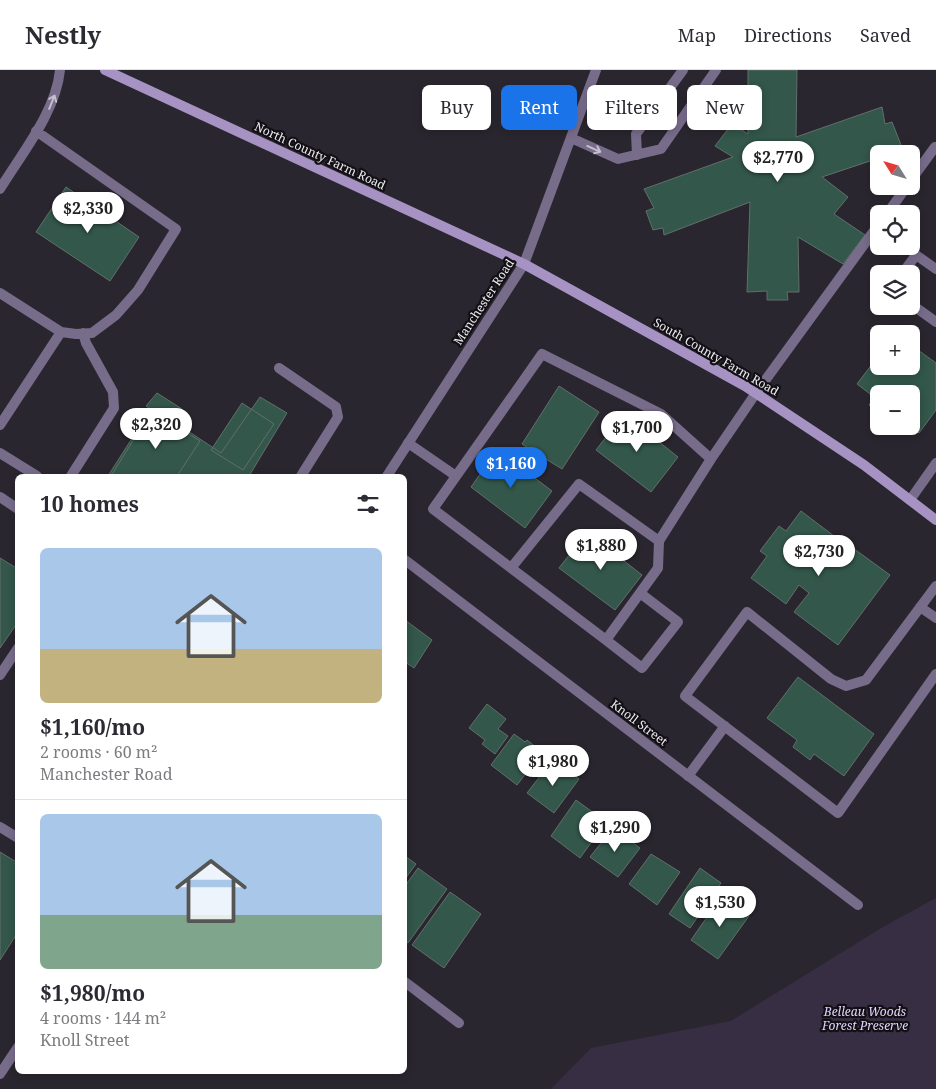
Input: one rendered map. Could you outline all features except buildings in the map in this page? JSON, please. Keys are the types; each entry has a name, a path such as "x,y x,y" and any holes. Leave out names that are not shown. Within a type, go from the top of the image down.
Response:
{"main road":[{"name":"North County Farm Road","path":"105,70 524,264"},
{"name":"South County Farm Road","path":"524,264 756,393 864,465 936,520"}],"street":[{"path":"0,189 51,107 58,85 60,70"},
{"name":"Manchester Road","path":"388,474 524,264 596,70"},
{"path":"637,155 636,134 683,70"},
{"path":"571,138 618,159 661,149 716,70"},
{"path":"0,293 61,332 92,333 116,315 138,290 176,229 36,131"},
{"path":"920,168 936,146"},
{"path":"606,640 658,568 660,541 711,459 756,393 870,236"},
{"path":"909,265 916,255 936,270"},
{"path":"920,310 936,322"},
{"path":"0,425 61,332"},
{"path":"72,474 114,408 113,392 86,343 83,333"},
{"path":"640,593 678,622 642,668 433,509 542,354 661,414 711,459"},
{"path":"279,368 336,407 338,417 302,474"},
{"path":"408,443 456,476"},
{"path":"0,453 34,474"},
{"path":"910,500 936,463"},
{"path":"511,568 579,484 660,541"},
{"path":"0,497 15,507"},
{"name":"Knoll Street","path":"407,562 858,905"},
{"path":"936,586 866,680 846,686 831,679 747,612 685,696 838,813 936,674"},
{"path":"920,607 936,618"},
{"path":"0,675 15,652"},
{"path":"688,776 725,726"},
{"path":"0,827 15,836"},
{"path":"407,984 459,1023"},
{"path":"0,1074 15,1052"}],"green space":[{"name":"Belleau Woods Forest Preserve","path":"936,898 936,1089 551,1089 591,1048 731,1021 883,927"}]}
